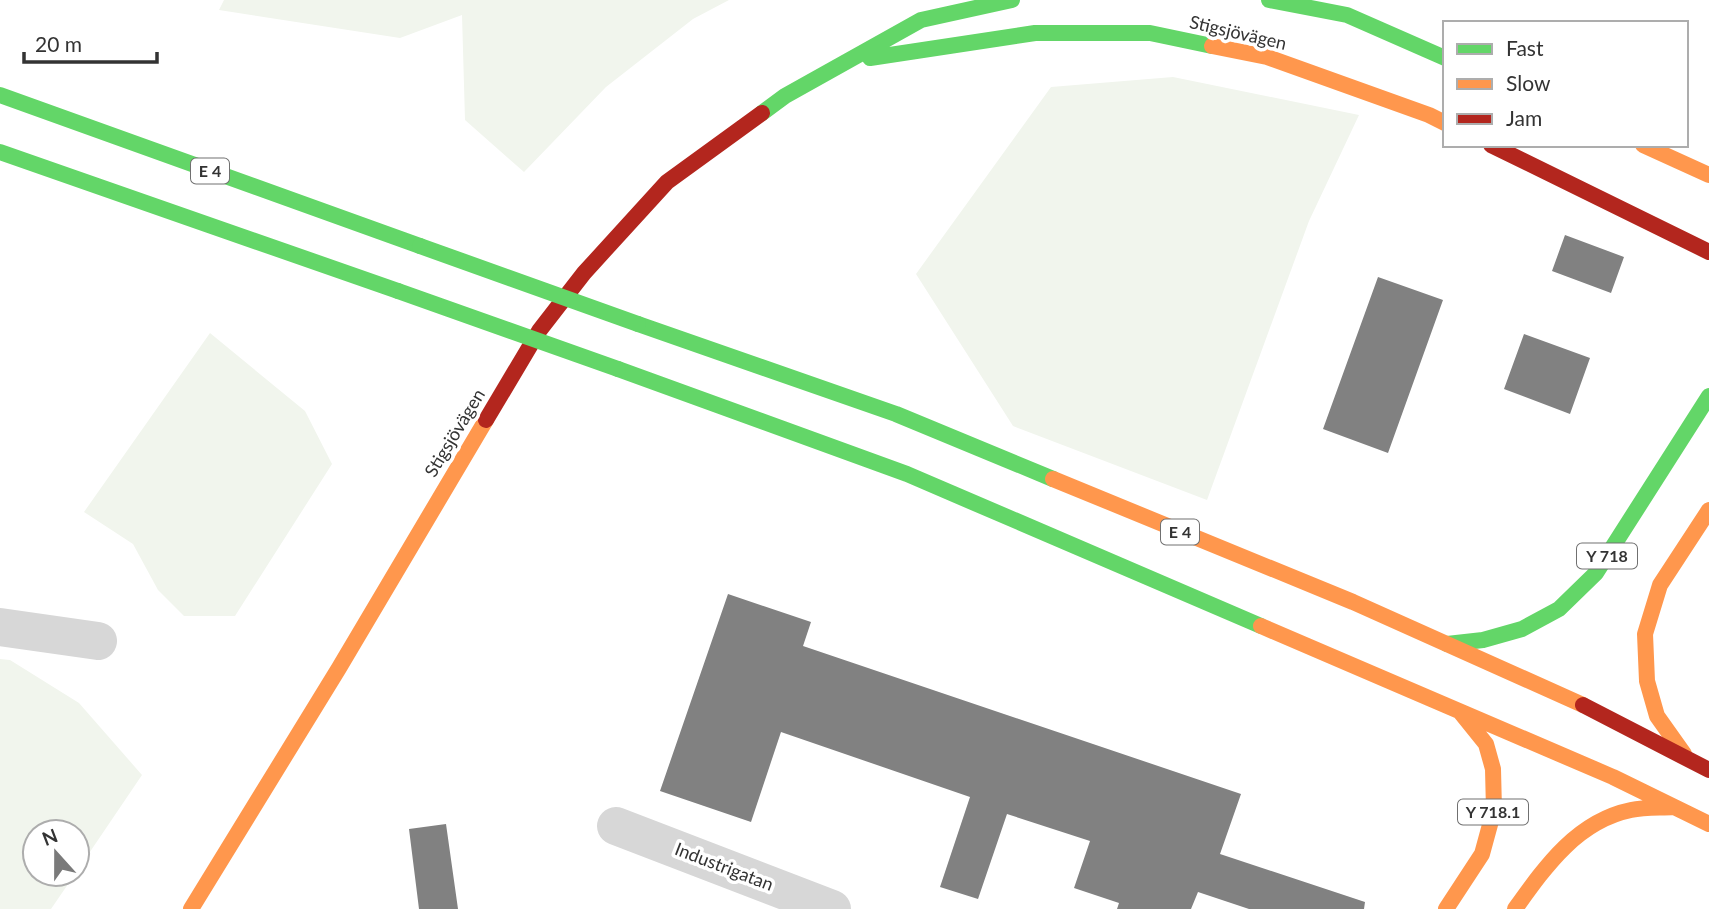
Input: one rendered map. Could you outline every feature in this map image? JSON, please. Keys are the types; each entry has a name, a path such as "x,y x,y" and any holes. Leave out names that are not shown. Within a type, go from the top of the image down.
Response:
{"main road":[{"name":"Stigsjövägen","path":"191,909 339,668 538,331 584,273 667,182 785,96 921,20 1012,0"},
{"path":"1269,0 1350,7 1443,57"},
{"name":"Stigsjövägen","path":"847,61 1035,33 1150,33 1267,57 1443,122"},
{"name":"E 4","path":"0,95 896,414 1353,601 1573,700 1709,770"},
{"path":"1495,147 1709,252"},
{"path":"1648,147 1707,169"},
{"path":"0,152 618,369 907,474 1613,777 1709,824"},
{"name":"Y 718","path":"1447,644 1483,640 1522,629 1559,609 1596,573 1709,396"},
{"path":"1688,760 1657,716 1647,681 1645,634 1660,585 1709,510"},
{"name":"Y 718.1","path":"1446,909 1482,854 1494,810 1493,769 1486,744 1461,713"},
{"path":"1515,909 1545,867 1571,840 1595,823 1630,810 1674,807"}],"street":[{"path":"0,627 99,641"},
{"name":"Industrigatan","path":"616,826 832,909"}],"shaded area":[{"path":"224,0 729,0 693,19 606,87 524,172 465,120 462,15 400,38 219,10"},
{"path":"1173,77 1359,115 1309,221 1207,500 1013,426 916,274 1051,87"},
{"path":"210,333 305,411 332,464 235,616 184,616 158,590 133,544 84,512"},
{"path":"0,659 10,660 79,703 142,775 91,850 91,818 21,818 21,888 65,888 51,909 0,909"}],"building":[{"path":"1565,235 1624,257 1611,293 1552,271"},
{"path":"1378,277 1443,300 1388,453 1323,429"},
{"path":"1524,334 1590,358 1570,414 1504,389"},
{"path":"728,594 811,622 803,646 1241,794 1220,854 1365,902 1364,909 1249,909 1198,892 1191,909 1117,909 1119,903 1074,888 1090,841 1007,814 978,899 940,887 970,797 781,732 751,822 660,791"},
{"path":"446,824 458,909 419,909 409,829"}],"traffic: fast":[{"path":"762,113 785,96 921,20 1012,0"},
{"path":"1269,0 1347,15 1443,57"},
{"path":"870,58 1035,33 1150,33 1212,46"},
{"path":"0,95 420,246"},
{"path":"0,152 398,291"},
{"path":"420,246 638,324"},
{"path":"398,291 618,369"},
{"path":"638,324 896,414 1053,479"},
{"path":"618,369 907,474 1261,626"},
{"path":"1447,644 1483,640 1522,629 1559,609 1596,573 1709,396"}],"traffic: slow":[{"path":"1212,46 1267,57 1443,122"},
{"path":"1647,147 1709,175"},
{"path":"191,909 339,668 486,420"},
{"path":"1053,479 1353,602 1583,705"},
{"path":"1684,754 1657,716 1647,681 1645,634 1660,585 1709,510"},
{"path":"1261,626 1613,777 1709,824"},
{"path":"1446,909 1482,854 1494,810 1493,769 1486,744 1461,713"},
{"path":"1515,909 1538,877 1564,848 1594,824 1631,810 1674,807"}],"traffic: jam":[{"path":"486,420 539,331 584,273 667,182 762,113"},
{"path":"1495,147 1709,252"},
{"path":"1583,705 1709,770"}]}
